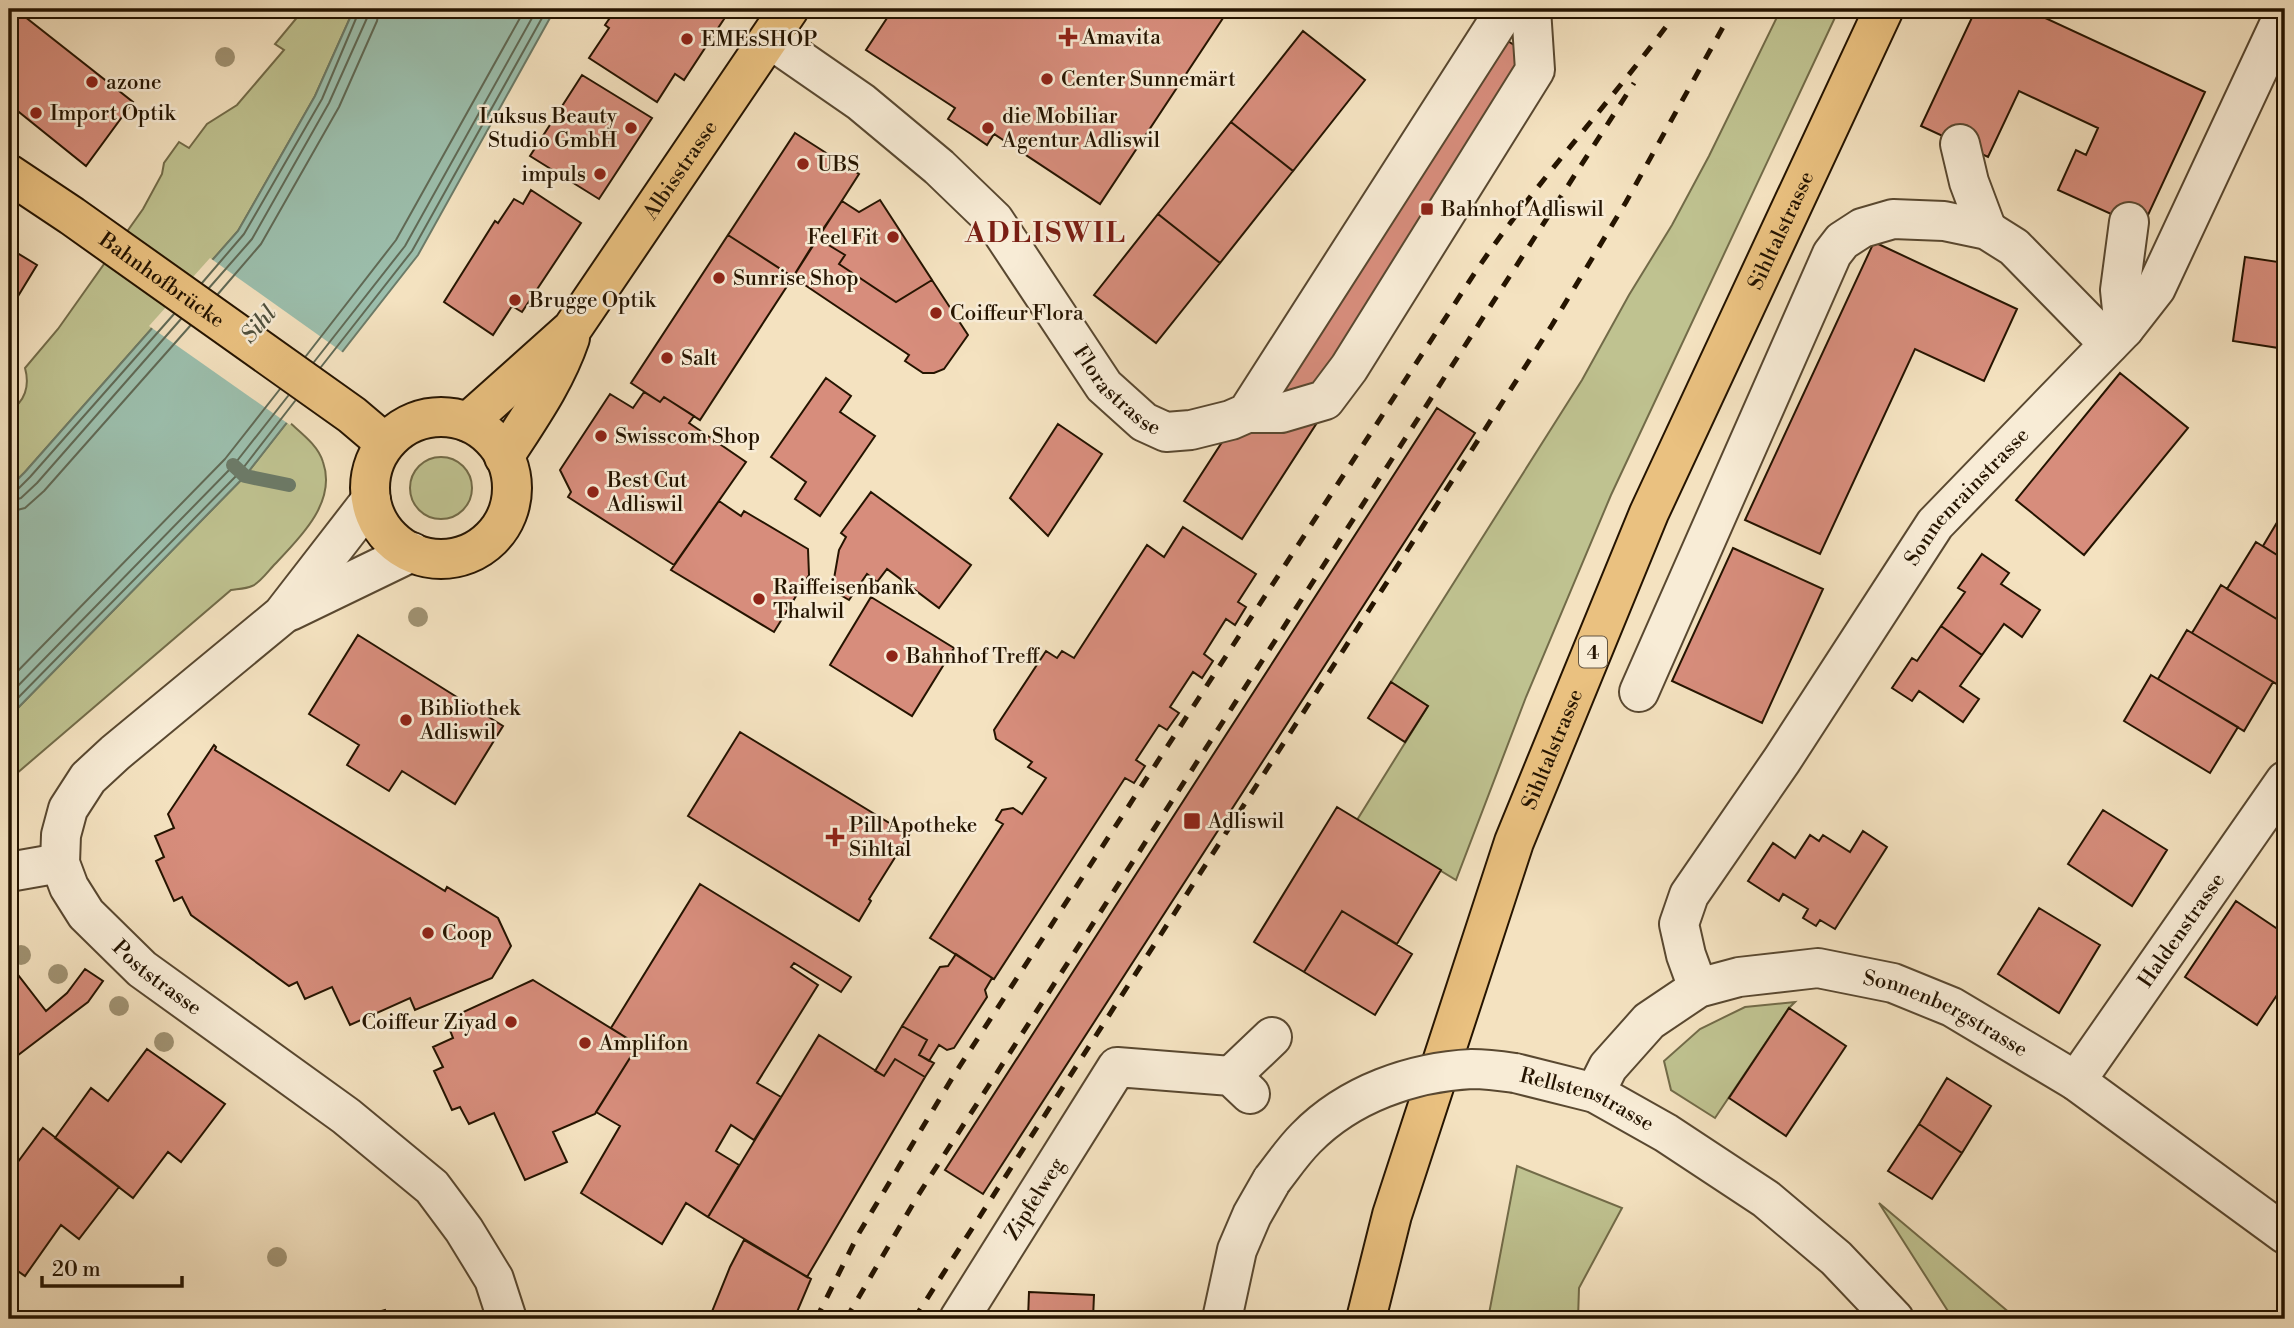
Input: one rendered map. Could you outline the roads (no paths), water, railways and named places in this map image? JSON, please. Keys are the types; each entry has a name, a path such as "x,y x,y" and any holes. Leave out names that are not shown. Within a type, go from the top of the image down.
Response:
{"main road":[{"name":"Sihltalstrasse","path":"1366,1319 1392,1215 1514,842 1650,513 1884,9"},
{"name":"Albisstrasse","path":"468,422 572,329 780,24"},
{"name":"Bahnhofbrücke","path":"9,174 352,415 385,443"},
{"name":"Albisstrasse","path":"504,457 548,390 572,329"},
{"path":"442,417 468,422 489,436 504,457 511,483 508,511 491,537 478,548 463,555 445,559 412,552 384,531 376,516 371,500 372,470 385,443 394,433 416,421 442,417"}],"street":[{"path":"1247,413 1506,9"},
{"name":"Florastrasse","path":"780,24 861,102 939,167 994,220 1104,386 1144,422 1166,432 1191,430 1247,413 1281,413 1325,400 1349,368 1535,70 1531,9"},
{"name":"Sonnenrainstrasse","path":"1698,988 1686,955 1679,924 1689,895 1782,760 1935,524 2116,336 2156,288 2285,12"},
{"path":"1959,144 1969,182 1987,230"},
{"path":"1639,692 1832,254 1842,241 1862,228 1893,219 1944,221 1987,230 2014,247 2116,336"},
{"path":"2116,336 2129,222"},
{"name":"Poststrasse","path":"371,500 282,615 88,778 68,809 61,835 60,863 69,887 86,914 142,969 346,1116 432,1187 464,1230 494,1279 507,1319"},
{"name":"Poststrasse","path":"282,615 412,552"},
{"name":"Haldenstrasse","path":"2076,1081 2285,781"},
{"path":"9,872 60,863"},
{"name":"Sonnenbergstrasse","path":"1595,1093 1608,1067 1649,1021 1698,988 1738,977 1818,968 1893,984 1952,1007 2076,1081 2285,1234"},
{"name":"Zipfelweg","path":"959,1319 1117,1067 1240,1085 1272,1037"},
{"name":"Rellstenstrasse","path":"1222,1319 1237,1250 1252,1215 1272,1180 1306,1138 1339,1111 1377,1091 1431,1073 1474,1069 1515,1073 1595,1093 1666,1133 1766,1199 1836,1258 1894,1319"}],"water":[{"name":"Sihl","path":"354,9 555,9 418,255 245,476 9,717 9,488 238,231 315,96"}],"waterway":[{"path":"233,465 245,476 289,485"}],"railway":[{"path":"816,1319 859,1233 954,1075 1476,271 1525,204 1679,9"},
{"path":"914,1319 1552,325 1626,202 1733,9"},
{"path":"846,1319 917,1197 1634,83"}],"place":[{"name":"Amavita","path":"1068,37"},
{"name":"EMEsSHOP","path":"687,39"},
{"name":"Center Sunnemärt","path":"1047,79"},
{"name":"azone","path":"92,82"},
{"name":"Import Optik","path":"36,113"},
{"name":"Luksus Beauty Studio GmbH","path":"631,128"},
{"name":"die Mobiliar Agentur Adliswil","path":"988,128"},
{"name":"UBS","path":"803,164"},
{"name":"impuls","path":"600,174"},
{"name":"Bahnhof Adliswil","path":"1427,209"},
{"name":"Feel Fit","path":"893,237"},
{"name":"Sunrise Shop","path":"719,278"},
{"name":"Brugge Optik","path":"515,300"},
{"name":"Coiffeur Flora","path":"936,313"},
{"name":"Salt","path":"667,358"},
{"name":"Swisscom Shop","path":"601,436"},
{"name":"Best Cut Adliswil","path":"593,492"},
{"name":"Raiffeisenbank Thalwil","path":"759,599"},
{"name":"Bahnhof Treff","path":"892,656"},
{"name":"Bibliothek Adliswil","path":"406,720"},
{"name":"Adliswil","path":"1192,821"},
{"name":"Pill Apotheke Sihltal","path":"835,837"},
{"name":"Coop","path":"428,933"},
{"name":"Coiffeur Ziyad","path":"511,1022"},
{"name":"Amplifon","path":"585,1043"}],"district":[{"name":"ADLISWIL","path":"1046,232"}]}
